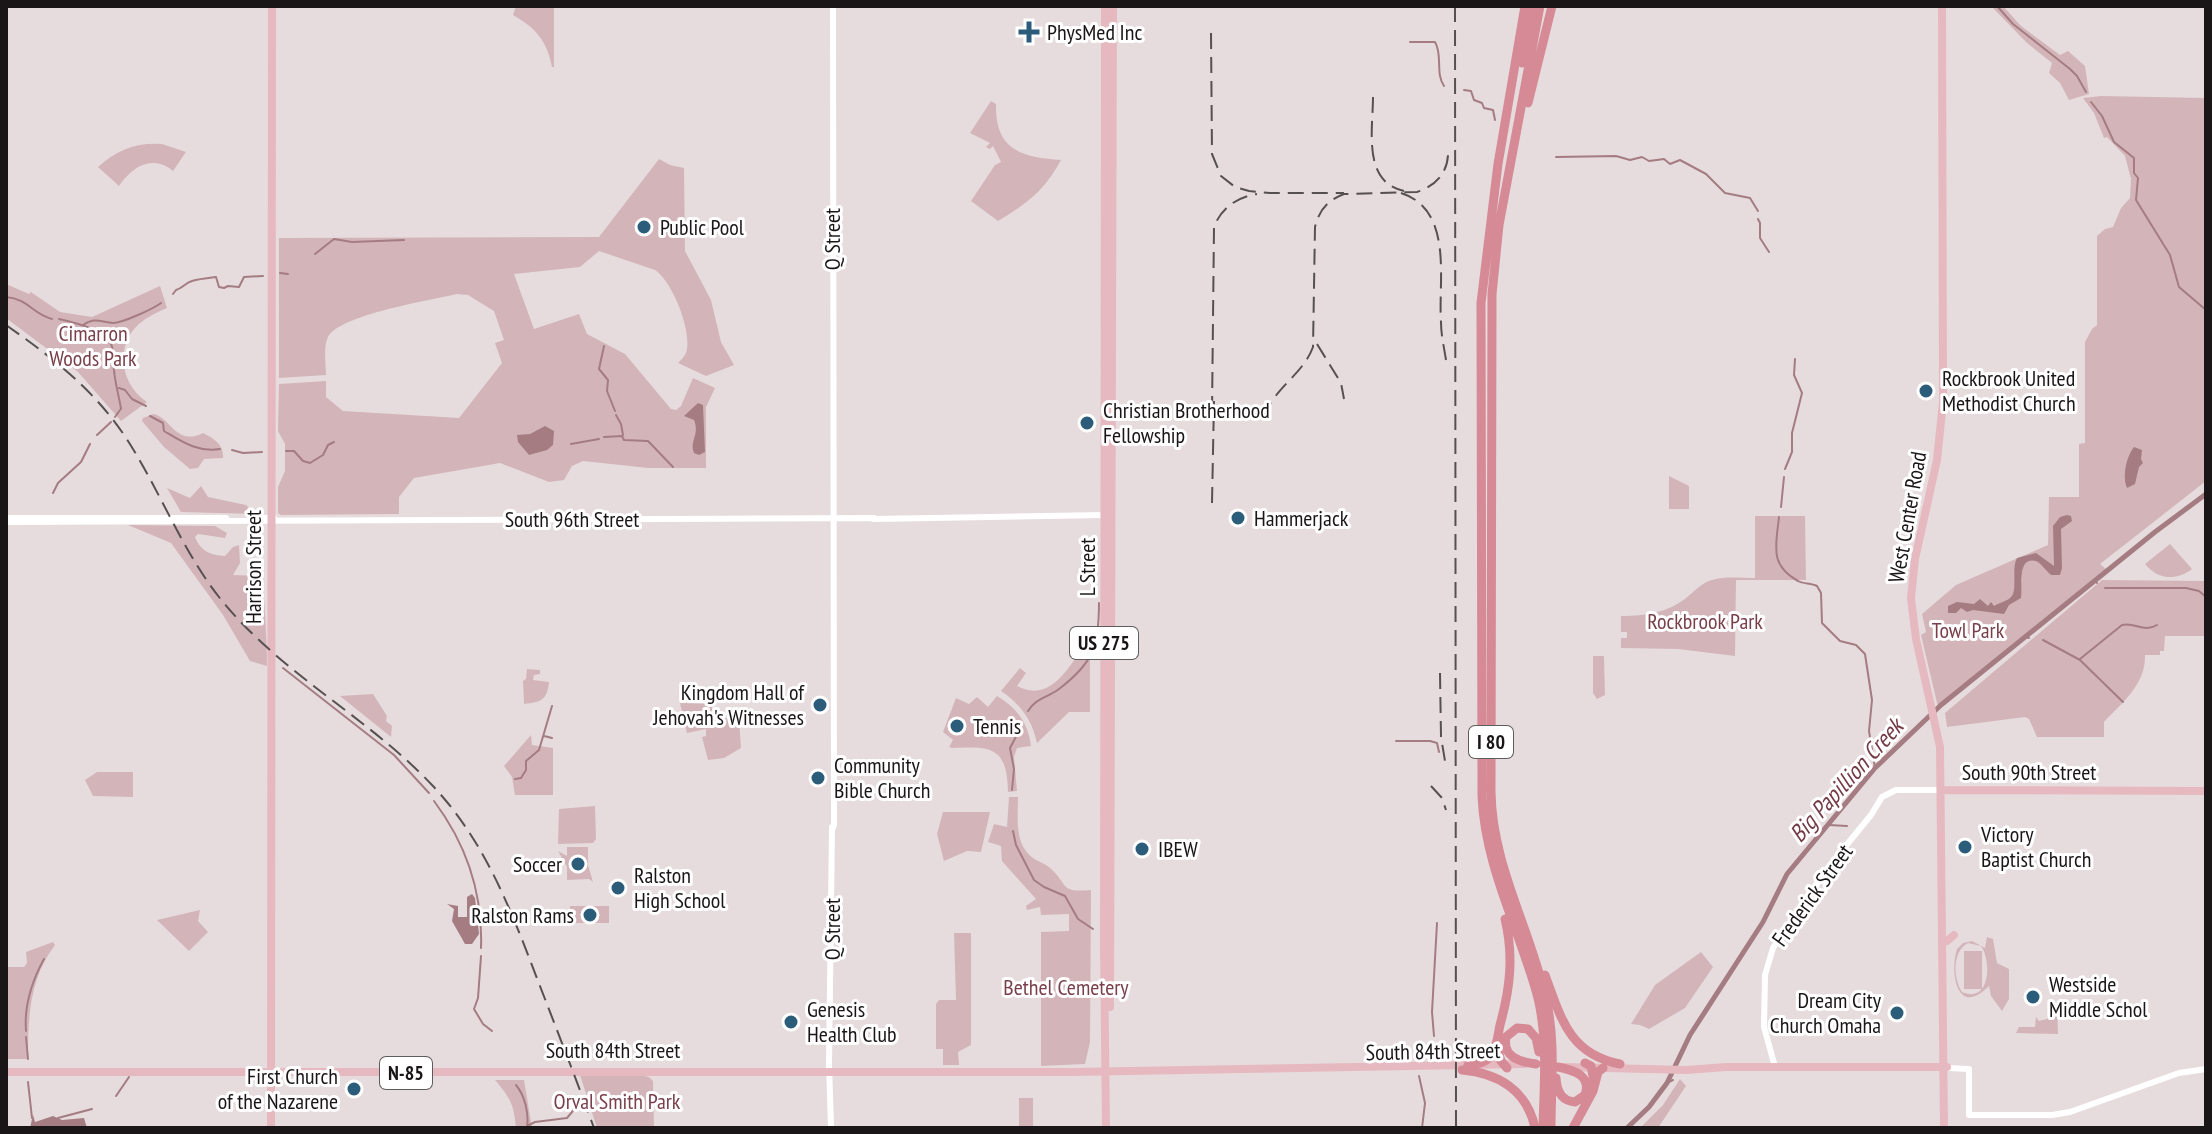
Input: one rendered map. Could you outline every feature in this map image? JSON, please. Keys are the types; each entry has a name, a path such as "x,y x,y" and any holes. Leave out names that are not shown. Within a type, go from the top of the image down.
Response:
{"highway":[{"name":"I 80","path":"1530,6 1529,44 1495,257 1491,325 1491,792 1498,854 1542,984 1550,1021 1540,1128"},
{"path":"1493,203 1530,6"},
{"name":"I 80","path":"1541,6 1529,44 1493,203 1484,269 1481,326 1482,796 1486,836 1496,877 1536,993 1541,1017 1548,1066 1551,1128"},
{"path":"1510,164 1517,150 1552,6"},
{"path":"1498,854 1566,1028 1590,1054 1620,1064"},
{"path":"1465,1067 1490,1057 1509,987 1509,935 1496,877"},
{"path":"1497,1037 1497,1049 1505,1066"},
{"path":"1588,1066 1594,1080 1591,1096"},
{"path":"1465,1067 1486,1073 1510,1086 1528,1107 1540,1128"},
{"path":"1573,1128 1591,1096 1598,1072 1603,1068"}],"main road":[{"name":"Harrison Street","path":"273,1128 274,6"},
{"name":"Q Street","path":"831,1127 833,6"},
{"name":"L Street","path":"1105,6 1109,1128"},
{"name":"L Street","path":"1107,513 1113,6"},
{"name":"West Center Road","path":"1944,6 1943,402 1939,442 1911,591 1913,625 1939,728 1944,790 1951,938 1944,1081 1946,1128"},
{"name":"South 96th Street","path":"6,520 832,519 1107,513"},
{"name":"West Center Road","path":"1944,790 1946,1128"},
{"name":"South 90th Street","path":"1867,820 1880,799 1891,792 2206,791"},
{"name":"Frederick Street","path":"1775,1067 1764,1027 1765,975 1770,953 1827,869 1867,820"},
{"name":"South 84th Street","path":"6,1070 1108,1069 1620,1064 1690,1068 1945,1067 1969,1069 1969,1115 2062,1115 2173,1075 2206,1069"},
{"name":"South 84th Street","path":"1588,1066 1661,1067"},
{"name":"South 84th Street","path":"1874,1067 1945,1067"},
{"path":"341,1073 367,1069"},
{"path":"1928,1069 1941,1073 1944,1081"},
{"name":"South 84th Street","path":"273,1071 541,1070"}],"green space":[{"path":"516,6 554,6 554,67 539,36 513,15"},
{"path":"1991,6 2003,6 2021,26 2060,55 2068,51 2085,66 2089,94 2069,100 2060,83 2049,73 2052,63 2027,43"},
{"name":"Towl Park","path":"2083,98 2206,98 2206,481 2100,564 2107,570 1938,707 1921,635 1926,632 1922,614 1956,585 2048,545 2049,497 2079,497 2079,444 2085,443 2085,342 2097,325 2097,236 2113,227 2121,208 2130,198 2131,179 2125,156 2107,137 2104,138 2094,113"},
{"path":"991,101 996,104 1000,132 1013,148 1034,156 1061,160 1034,195 998,221 971,201 995,165 1001,162 993,146 990,149 986,147 990,143 970,133"},
{"path":"162,144 186,152 173,171 150,163 136,168 119,186 98,167 127,148"},
{"path":"659,159 684,168 685,251 711,300 721,342 734,365 706,376 678,363 686,353 684,320 668,285 655,270 599,251 580,267 514,274 534,329 579,314 587,334 625,354 671,409 681,406 693,378 715,388 706,407 706,468 648,468 583,461 572,466 564,480 549,482 500,463 414,478 399,497 399,514 278,513 278,487 285,471 285,444 278,431 279,384 326,381 326,397 343,411 459,418 502,363 495,343 504,340 494,311 468,295 457,294 349,322 336,329 326,341 326,375 279,378 279,238 599,237"},
{"name":"Cimarron Woods Park","path":"6,284 29,294 31,292 60,312 92,317 160,286 167,308 139,324 131,333 124,354 126,376 138,395 147,402 121,421 78,372 6,318"},
{"path":"153,414 180,434 194,436 203,433 211,438 220,446 223,458 204,459 198,468 190,469 164,447 142,421"},
{"path":"1669,476 1689,486 1689,509 1669,509"},
{"path":"201,486 208,497 246,505 255,514 181,512 167,488 190,498"},
{"name":"Rockbrook Park","path":"1755,516 1805,516 1806,580 1736,580 1735,656 1678,649 1621,648 1621,638 1627,638 1627,632 1621,632 1621,616 1663,610 1712,580 1755,578"},
{"path":"128,525 215,526 227,533 225,538 198,534 195,537 203,549 225,556 239,545 240,563 233,575 263,576 267,666 250,661 223,615 171,543"},
{"path":"2170,544 2192,569 2180,576 2161,576 2145,564"},
{"path":"2102,580 2206,581 2206,636 2165,636 2164,651 2160,651 2160,655 2145,655 2142,675 2137,684 2104,722 2104,737 2037,737 2029,719 2025,717 1947,727 1945,713"},
{"path":"1090,637 1090,712 1069,712 1037,743 1024,713 1001,691 1020,668 1026,673 1017,686 1041,690 1051,685 1060,678"},
{"path":"1593,656 1604,656 1605,695 1597,699 1593,693"},
{"path":"527,669 540,670 533,680 549,682 542,699 524,704 523,681"},
{"path":"373,694 387,716 386,721 392,726 391,737 340,696"},
{"path":"997,696 1020,717 1031,746 1017,748 1014,757 1017,791 1008,792 1004,766 995,752 949,747 953,740 943,732 956,698 969,704 977,697 988,707"},
{"path":"680,703 712,704 712,717 739,719 741,748 724,758 708,760 702,737 706,736 706,729 687,733"},
{"path":"531,735 532,745 553,748 553,795 515,795 512,777 504,766"},
{"path":"97,772 133,772 133,797 93,796 85,780"},
{"name":"Bethel Cemetery","path":"1009,797 1018,797 1018,830 1027,852 1050,868 1069,889 1091,890 1090,1042 1085,1064 1041,1066 1041,932 1069,931 1069,914 1041,915 1040,907 1027,910 1026,906 1036,899 1002,861 1001,846 988,842 994,824 1007,827"},
{"path":"595,806 596,839 593,843 558,844 559,809"},
{"path":"943,812 990,812 981,852 967,851 944,861 937,834"},
{"name":"Soccer","path":"567,847 588,847 588,865 593,882 589,879 567,880 567,867 558,851 567,856"},
{"name":"Ralston Rams","path":"570,906 609,906 609,923 570,923"},
{"path":"200,910 198,921 208,932 189,951 157,920"},
{"path":"954,933 971,933 971,1045 958,1052 959,1065 943,1065 943,1049 936,1049 936,1004 939,1000 956,1000"},
{"path":"1987,937 1993,939 1997,963 2009,969 2009,999 2002,1011 1991,996 1989,986 1970,997 1963,995 1955,980 1957,949 1963,943 1972,941 1985,948","holes":["1968,943 1981,946 1987,962 1986,980 1978,992 1962,992 1956,973 1959,952"]},
{"path":"53,942 55,945 35,985 28,1059 6,1059 6,967 24,967 27,963 26,952"},
{"path":"1964,951 1982,951 1982,989 1964,989"},
{"path":"1701,952 1713,967 1685,1008 1649,1029 1631,1024 1655,985"},
{"path":"2057,1004 2058,1034 2016,1033 2019,1027 2035,1027 2036,1017 2039,1021 2047,1019 2050,1005"},
{"name":"Orval Smith Park","path":"636,1074 653,1081 654,1128 597,1128 580,1075"},
{"path":"1680,1079 1686,1086 1658,1128 1640,1128 1663,1105"},
{"path":"495,1080 524,1080 532,1128 516,1128 510,1102"},
{"path":"1019,1098 1033,1098 1033,1128 1019,1128"}],"shaded area":[{"path":"698,403 703,405 705,452 699,455 693,449 694,420 684,416"},
{"path":"545,426 554,431 553,445 529,455 518,442 517,435 530,434"},
{"path":"2134,447 2142,450 2143,463 2135,484 2127,488 2126,467"},
{"path":"2071,516 2072,521 2061,529 2060,575 2051,575 2038,562 2030,561 2023,568 2021,598 2009,605 2004,614 1967,612 1961,608 1956,613 1948,613 1948,606 1957,602 1974,604 1980,599 1988,606 1991,602 1994,606 2010,598 2017,558 2036,553 2054,566 2053,526 2060,517"},
{"path":"472,894 479,934 472,944 465,944 452,921 454,909 447,904 458,906 458,917 467,917 467,897"},
{"path":"33,1115 35,1122 53,1116 62,1120 84,1118 87,1128 30,1128"}],"waterway":[{"path":"1997,6 2013,24 2070,69 2086,92"},
{"path":"1410,42 1435,42 1444,86"},
{"path":"1464,90 1471,91 1474,100 1482,103 1484,108 1493,110 1495,120"},
{"path":"2091,102 2102,116 2114,142 2134,158 2134,173 2138,178 2136,200 2170,255 2179,287 2206,310"},
{"path":"1556,157 1616,156 1630,160 1642,157 1649,161 1664,159 1670,164 1680,160 1706,174 1725,193 1750,198 1758,211"},
{"path":"1758,219 1760,238 1769,252"},
{"path":"315,254 334,239 352,242 404,240"},
{"path":"280,273 288,274"},
{"path":"173,294 198,280 216,277 219,287 224,288 239,287 244,277 263,276"},
{"path":"6,297 14,298 52,319"},
{"path":"83,325 94,321 117,322 161,303"},
{"path":"59,319 95,331 111,344 121,409"},
{"path":"604,346 599,369 608,380 607,391 615,411"},
{"path":"1785,469 1792,452 1792,433 1802,393 1794,375 1795,359"},
{"path":"119,388 146,406"},
{"path":"115,417 120,410"},
{"path":"616,415 623,435"},
{"path":"150,416 163,423 164,431 183,442 197,448 220,449"},
{"path":"97,435 111,422"},
{"path":"604,437 622,436 624,440 648,441 673,467"},
{"path":"571,444 599,439"},
{"path":"286,451 294,451 303,461 310,463 323,455 328,445 334,442"},
{"path":"53,493 58,483 81,462 90,444"},
{"path":"232,450 262,452"},
{"path":"1781,507 1784,477"},
{"name":"Big Papillion Creek","path":"1627,1128 1649,1107 1667,1083 1690,1035 1763,922 1787,874 1875,768 1941,705 2206,494"},
{"path":"1779,517 1776,554 1782,568 1798,581 1817,586 1821,593 1822,623 1840,641 1856,645 1865,654 1872,700 1869,731 1875,768"},
{"path":"2105,588 2186,588 2199,591 2206,597"},
{"path":"1028,711 1070,680 1087,662 1098,631 1099,603"},
{"path":"2080,659 2122,625 2148,628 2157,625"},
{"name":"Big Papillion Creek","path":"2025,637 2029,638"},
{"path":"2043,640 2080,660 2123,702"},
{"path":"283,668 394,755 429,793"},
{"path":"515,779 521,778 526,770 526,761 539,750 552,706"},
{"path":"1012,790 1014,769 1010,748 1020,729"},
{"path":"544,736 552,738"},
{"path":"1396,741 1430,741 1437,743 1439,752"},
{"path":"434,801 456,835 471,871 479,908 481,948"},
{"path":"1829,825 1847,826"},
{"path":"1013,831 1016,845 1034,880 1065,896 1078,919 1093,929"},
{"path":"1434,1036 1432,1012 1437,923"},
{"path":"481,956 478,998 474,1009 483,1024 492,1031"},
{"path":"26,1031 30,994 44,959"},
{"path":"26,1037 28,1059"},
{"path":"1419,1076 1425,1103 1422,1128"},
{"path":"116,1096 129,1077"},
{"name":"Big Papillion Creek","path":"1667,1083 1673,1080"},
{"path":"28,1082 32,1118"},
{"path":"516,1085 526,1105 527,1128"},
{"path":"527,1126 567,1118 577,1106"},
{"path":"58,1118 92,1109"}],"railway":[{"path":"1455,6 1456,1128"},
{"path":"1211,33 1212,154 1221,176 1235,187 1249,191 1344,193"},
{"path":"1373,97 1372,138 1376,166 1381,177 1391,186 1404,191"},
{"path":"1265,417 1274,398 1302,366 1313,347 1315,227 1322,211 1333,199 1344,194 1417,192 1434,183 1442,173 1448,155"},
{"path":"1401,193 1418,202 1429,214 1436,230 1440,248 1441,327 1446,360"},
{"path":"1212,412 1214,227 1231,204 1257,194"},
{"path":"6,325 73,377 102,406 140,460 206,579 243,624 268,649 407,760 451,807 482,853 507,903 594,1128"},
{"path":"1317,344 1341,383 1344,399"},
{"path":"1212,503 1214,401"},
{"path":"1440,673 1441,737 1446,767"},
{"path":"1431,786 1442,798 1446,810"}],"place":[{"name":"PhysMed Inc","path":"1029,32"},
{"name":"Public Pool","path":"644,227"},
{"name":"Rockbrook United Methodist Church","path":"1926,391"},
{"name":"Christian Brotherhood Fellowship","path":"1087,423"},
{"name":"Hammerjack","path":"1238,518"},
{"name":"Kingdom Hall of Jehovah's Witnesses","path":"820,705"},
{"name":"Tennis","path":"957,726"},
{"name":"Community Bible Church","path":"818,778"},
{"name":"Victory Baptist Church","path":"1965,847"},
{"name":"IBEW","path":"1142,849"},
{"name":"Soccer","path":"578,864"},
{"name":"Ralston High School","path":"618,888"},
{"name":"Ralston Rams","path":"590,915"},
{"name":"Westside Middle Schol","path":"2033,997"},
{"name":"Dream City Church Omaha","path":"1897,1013"},
{"name":"Genesis Health Club","path":"791,1022"},
{"name":"First Church of the Nazarene","path":"354,1089"}]}
